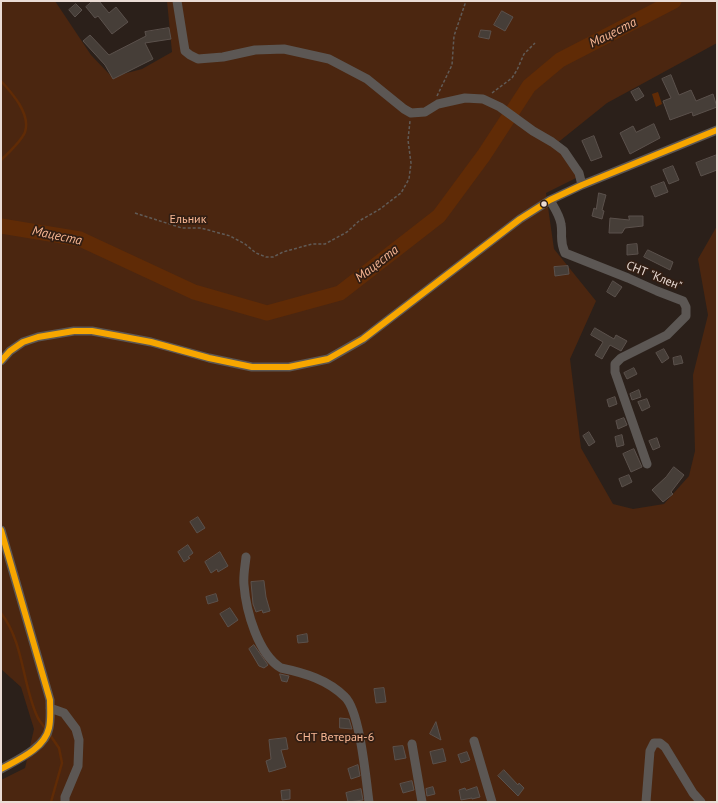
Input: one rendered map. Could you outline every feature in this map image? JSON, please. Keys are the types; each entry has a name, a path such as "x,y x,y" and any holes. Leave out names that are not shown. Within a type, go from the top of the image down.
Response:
{"street":[{"path":"178,1 185,51 190,56 198,59 223,57 255,50 284,49 328,59 367,79 411,113 425,112 438,104 465,98 483,99 500,107 564,151 579,173 582,185"},
{"path":"1,361 10,351 23,342 38,337 74,331 92,331 151,342 209,358 252,367 289,367 328,359 363,339 520,219 550,200 582,185 717,130"},
{"name":"СНТ \"Клен\"","path":"550,200 560,218 561,245 565,253 683,301 686,308 686,316 666,335 621,358 615,364 614,372 647,464"},
{"path":"1,530 50,700 50,723 46,736 36,747 21,758 1,769"},
{"path":"246,557 244,585 246,602 252,626 263,649 276,665 319,678 346,698 352,709 355,715 358,731 369,802"},
{"path":"50,708 64,713 76,729 79,740 78,766 65,797 65,802"},
{"path":"474,741 492,802"},
{"path":"646,802 650,751 654,743 660,743 665,747 693,793 701,802"},
{"path":"412,744 422,802"}],"path":[{"path":"425,112 438,95 452,64 454,36 466,1"},
{"path":"483,99 512,78 518,70 524,54 535,43"},
{"path":"135,213 182,228 202,228 230,236 245,244 256,253 266,256 273,257 283,252 312,244 325,244 347,232 359,221 380,209 401,193 409,178 411,163 408,140 411,113"}],"green space":[{"path":"1,1 55,1 91,55 112,77 142,69 172,52 167,1 717,1 717,43 607,103 556,144 578,177 546,193 554,249 596,301 570,359 581,448 613,504 633,509 664,504 689,476 695,451 693,375 708,315 698,259 717,226 717,802 1,802 1,780 25,768 34,729 21,687 1,669"}],"shaded area":[{"path":"658,92 662,104 656,107 652,94"}],"building":[{"path":"93,1 99,1 109,13 116,7 128,22 112,34 98,16 95,18 86,7"},
{"path":"76,4 82,10 75,17 69,10"},
{"path":"502,11 513,17 505,31 494,25"},
{"path":"169,28 171,39 145,43 153,59 113,79 105,65 83,41 90,35 109,55 146,36 145,32"},
{"path":"481,30 491,31 489,39 479,37"},
{"path":"671,75 679,95 691,90 696,101 713,94 717,107 693,116 692,112 670,120 663,101 671,98 662,79"},
{"path":"639,88 644,96 636,101 631,92"},
{"path":"654,124 660,138 630,154 620,133 633,126 636,132"},
{"path":"594,136 602,157 591,161 582,141"},
{"path":"717,155 717,170 701,176 696,163"},
{"path":"673,166 679,180 669,184 663,170"},
{"path":"664,182 668,192 655,197 651,187"},
{"path":"599,193 606,195 602,210 604,211 602,219 592,216 594,208 596,209"},
{"path":"629,216 643,216 643,226 625,228 622,233 609,233 610,218 629,220"},
{"path":"637,244 638,254 627,255 627,245"},
{"path":"648,250 673,262 670,270 644,257"},
{"path":"568,266 569,274 555,276 554,267"},
{"path":"613,281 622,287 615,297 607,292"},
{"path":"595,328 614,339 616,335 627,341 621,351 610,345 602,359 595,355 603,342 591,335"},
{"path":"664,349 669,358 662,363 656,353"},
{"path":"681,356 683,363 674,365 673,358"},
{"path":"634,368 637,374 627,379 624,373"},
{"path":"639,390 641,397 632,400 630,394"},
{"path":"615,397 617,404 609,407 607,400"},
{"path":"647,399 650,407 642,411 638,402"},
{"path":"624,418 627,425 618,429 616,421"},
{"path":"589,432 595,442 589,446 583,436"},
{"path":"622,435 624,445 617,447 615,437"},
{"path":"657,438 660,447 653,450 649,441"},
{"path":"634,449 642,467 631,472 623,454"},
{"path":"674,467 684,475 671,492 673,494 663,502 652,490"},
{"path":"629,475 632,482 622,487 619,479"},
{"path":"198,517 205,528 197,533 190,522"},
{"path":"188,545 193,553 188,557 190,558 184,562 178,552"},
{"path":"220,552 228,566 218,572 217,569 211,573 205,562"},
{"path":"264,581 270,611 263,613 262,610 256,612 253,604 251,582"},
{"path":"216,594 218,601 208,604 206,597"},
{"path":"230,608 238,620 228,627 220,614"},
{"path":"307,634 308,642 298,643 297,636"},
{"path":"254,645 268,665 264,668 259,666 249,649"},
{"path":"280,674 289,676 287,682 282,681"},
{"path":"384,688 386,702 376,703 374,689"},
{"path":"340,718 349,719 352,729 340,728"},
{"path":"436,722 441,740 430,734"},
{"path":"286,738 288,749 281,750 286,767 269,772 266,761 271,759 269,740"},
{"path":"403,746 406,758 395,760 393,747"},
{"path":"443,749 446,761 433,764 430,752"},
{"path":"467,752 470,760 461,763 458,755"},
{"path":"358,765 360,776 351,779 348,769"},
{"path":"504,770 518,785 519,783 524,788 518,796 498,776"},
{"path":"412,781 414,790 403,793 400,784"},
{"path":"433,787 435,794 427,796 426,789"},
{"path":"477,787 480,797 461,800 459,790"},
{"path":"361,789 363,800 348,802 346,793"},
{"path":"290,790 290,799 282,800 281,791"}],"waterway":[{"name":"Мацеста","path":"1,226 80,239 194,292 267,313 340,293 439,216 484,155 529,86 560,60 674,1"},
{"path":"1,81 23,111 26,125 25,132 21,140 1,160"},
{"path":"1,613 9,625 19,650 28,690 37,716 46,729"},
{"path":"50,735 59,748 62,763 51,802"}],"transit line":[{"path":"1,361 10,351 23,342 38,337 74,331 92,331 151,342 209,358 252,367 289,367 328,359 363,339 520,219 550,200 582,185 717,130"},
{"path":"1,530 50,700 49,728 42,742 30,753 1,769"}],"park label":[{"name":"Ельник","path":"188,220"},
{"name":"СНТ Ветеран-6","path":"335,738"}]}
